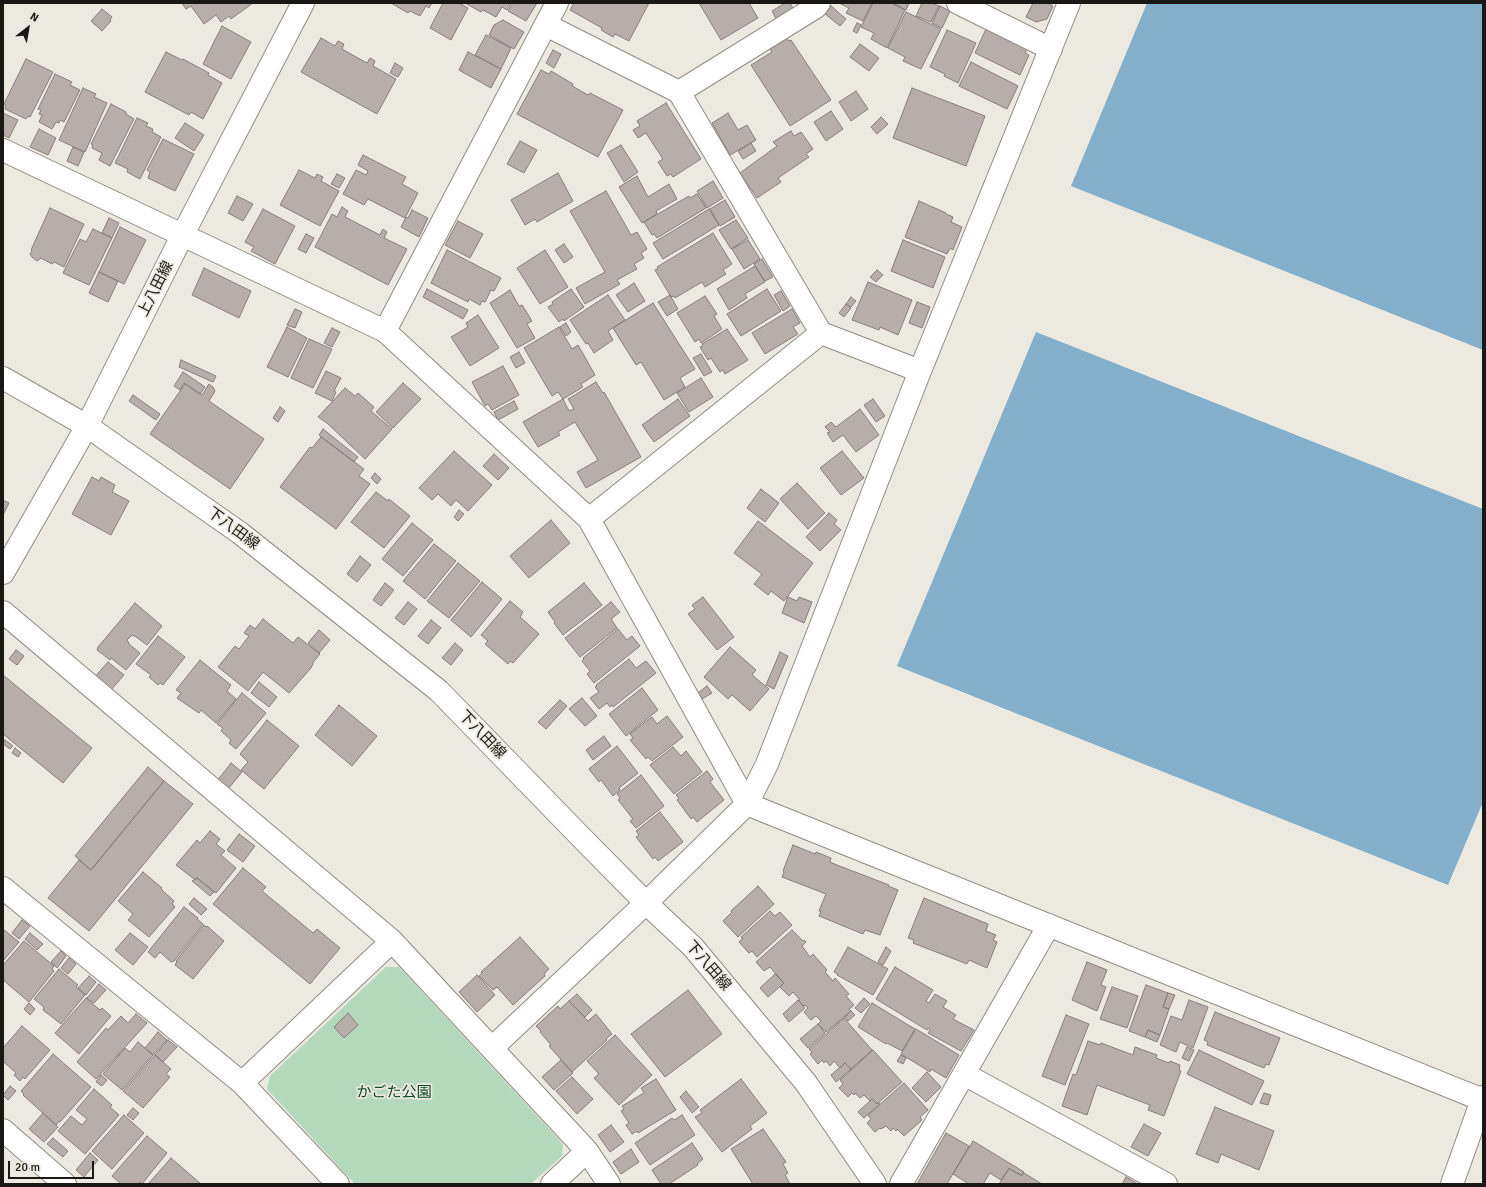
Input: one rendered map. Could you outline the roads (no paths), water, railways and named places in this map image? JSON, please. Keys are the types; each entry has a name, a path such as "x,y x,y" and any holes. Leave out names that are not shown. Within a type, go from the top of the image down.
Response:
{"street":[{"name":"上八田線","path":"3,573 87,426 182,236 303,3"},
{"path":"385,331 557,3"},
{"path":"679,92 816,7 818,3"},
{"path":"958,3 1051,49"},
{"path":"492,1048 646,903 747,804 767,764 920,371 1069,3"},
{"path":"546,25 679,92 821,333 920,371"},
{"path":"3,150 385,331 589,519 747,804 1483,1099 1452,1184"},
{"path":"589,519 821,333"},
{"name":"下八田線","path":"3,378 87,426 240,533 439,691 646,903 693,947 806,1083 876,1184"},
{"path":"3,612 392,941 587,1151 609,1184"},
{"path":"3,888 242,1083 338,1184"},
{"path":"901,1184 1049,925"},
{"path":"242,1083 392,941"},
{"path":"964,1074 1166,1184"},
{"path":"3,1130 65,1184"},
{"path":"552,1184 587,1151"}],"water":[{"path":"1147,3 1483,3 1483,350 1071,186"},
{"path":"1036,332 1483,509 1483,802 1448,885 897,666"}],"park label":[{"name":"かごた公園","path":"394,1093"}]}
